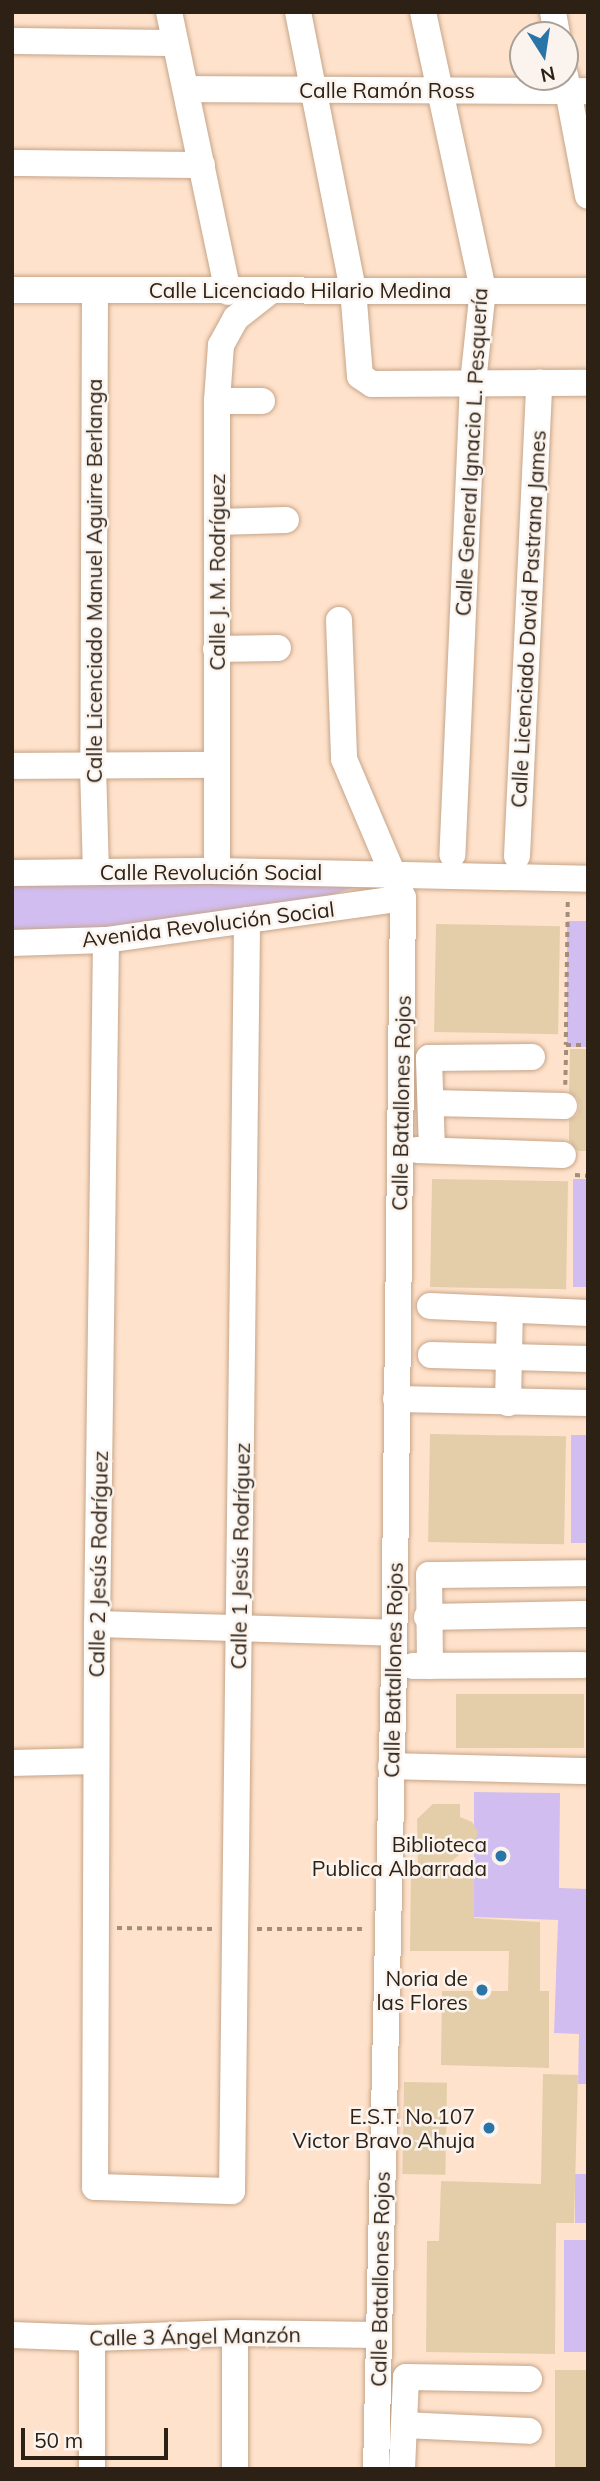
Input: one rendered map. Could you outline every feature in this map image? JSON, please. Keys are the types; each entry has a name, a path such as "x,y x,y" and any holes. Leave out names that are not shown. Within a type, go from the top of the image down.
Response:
{"street":[{"path":"169,12 228,292"},
{"path":"298,12 353,289 357,368 364,381 372,384 588,383"},
{"name":"Calle General Ignacio L. Pesquería","path":"423,12 483,289 472,383 452,855"},
{"path":"12,41 175,43"},
{"name":"Calle Ramón Ross","path":"186,89 439,91 509,88"},
{"path":"575,91 588,196"},
{"path":"12,163 202,164"},
{"name":"Calle Licenciado Hilario Medina","path":"12,290 588,291"},
{"name":"Calle Licenciado Manuel Aguirre Berlanga","path":"95,290 93,766 96,872"},
{"name":"Calle J. M. Rodríguez","path":"217,871 217,401 221,345 236,318 269,292"},
{"name":"Calle Licenciado David Pastrana James","path":"517,856 539,383"},
{"path":"217,401 262,401"},
{"path":"217,522 286,520"},
{"path":"339,620 344,759 399,885 578,879"},
{"path":"216,649 278,648"},
{"path":"12,766 216,765"},
{"name":"Calle Revolución Social","path":"18,876 217,871 399,885"},
{"name":"Avenida Revolución Social","path":"12,943 106,940 247,920 399,885"},
{"name":"Calle Batallones Rojos","path":"376,2469 394,1666 401,1149 399,885"},
{"name":"Calle 1 Jesús Rodríguez","path":"95,2187 232,2191 247,920"},
{"name":"Calle 2 Jesús Rodríguez","path":"95,2187 97,1624 106,940"},
{"path":"432,1150 429,1058 532,1057"},
{"path":"431,1103 564,1106"},
{"path":"401,1149 563,1155"},
{"path":"430,1306 588,1313"},
{"path":"508,1403 510,1310"},
{"path":"431,1355 588,1359"},
{"path":"396,1399 588,1404"},
{"path":"429,1666 429,1575 588,1573"},
{"path":"427,1617 585,1614"},
{"path":"97,1624 394,1633"},
{"path":"394,1666 583,1665"},
{"path":"12,1763 96,1761"},
{"path":"391,1766 588,1771"},
{"path":"235,2333 235,2469"},
{"name":"Calle 3 Ángel Manzón","path":"12,2334 92,2338 235,2333 378,2335"},
{"path":"92,2338 92,2469"},
{"path":"402,2469 406,2377 529,2379"},
{"path":"404,2425 529,2431"}],"path":[{"path":"578,879 566,1045 588,1045"}],"shaded area":[{"path":"369,882 244,926 12,951 12,885"},
{"path":"567,921 588,921 588,1047 567,1047"},
{"path":"573,1179 588,1179 588,1287 573,1287"},
{"path":"571,1435 588,1435 588,1543 571,1543"},
{"path":"474,1792 560,1793 559,1888 588,1889 588,2084 578,2084 579,2034 554,2033 558,1920 474,1917"},
{"path":"575,2174 588,2174 588,2223 575,2223"},
{"path":"564,2240 588,2240 588,2352 564,2352"}],"building":[{"path":"436,924 560,926 558,1034 434,1032"},
{"path":"570,1049 588,1049 588,1151 578,1151 569,1141 569,1120 577,1115 580,1106 577,1098 569,1092"},
{"path":"432,1179 568,1181 566,1289 430,1287"},
{"path":"430,1434 566,1436 564,1544 428,1542"},
{"path":"456,1694 584,1694 584,1748 456,1748"},
{"path":"433,1804 460,1804 460,1817 472,1822 478,1832 475,1842 442,1869 474,1869 474,1918 540,1922 540,1991 549,1991 549,2068 441,2065 442,1991 508,1991 509,1951 410,1951 411,1869 418,1869 417,1819"},
{"path":"543,2074 578,2075 574,2223 556,2223 555,2354 426,2352 427,2241 439,2241 441,2181 541,2184"},
{"path":"404,2082 447,2083 445,2175 402,2174"},
{"path":"555,2370 588,2370 588,2469 555,2469"}],"place":[{"name":"Biblioteca Publica Albarrada","path":"501,1856"},
{"name":"Noria de las Flores","path":"482,1990"},
{"name":"E.S.T. No.107 Victor Bravo Ahuja","path":"489,2128"}]}
